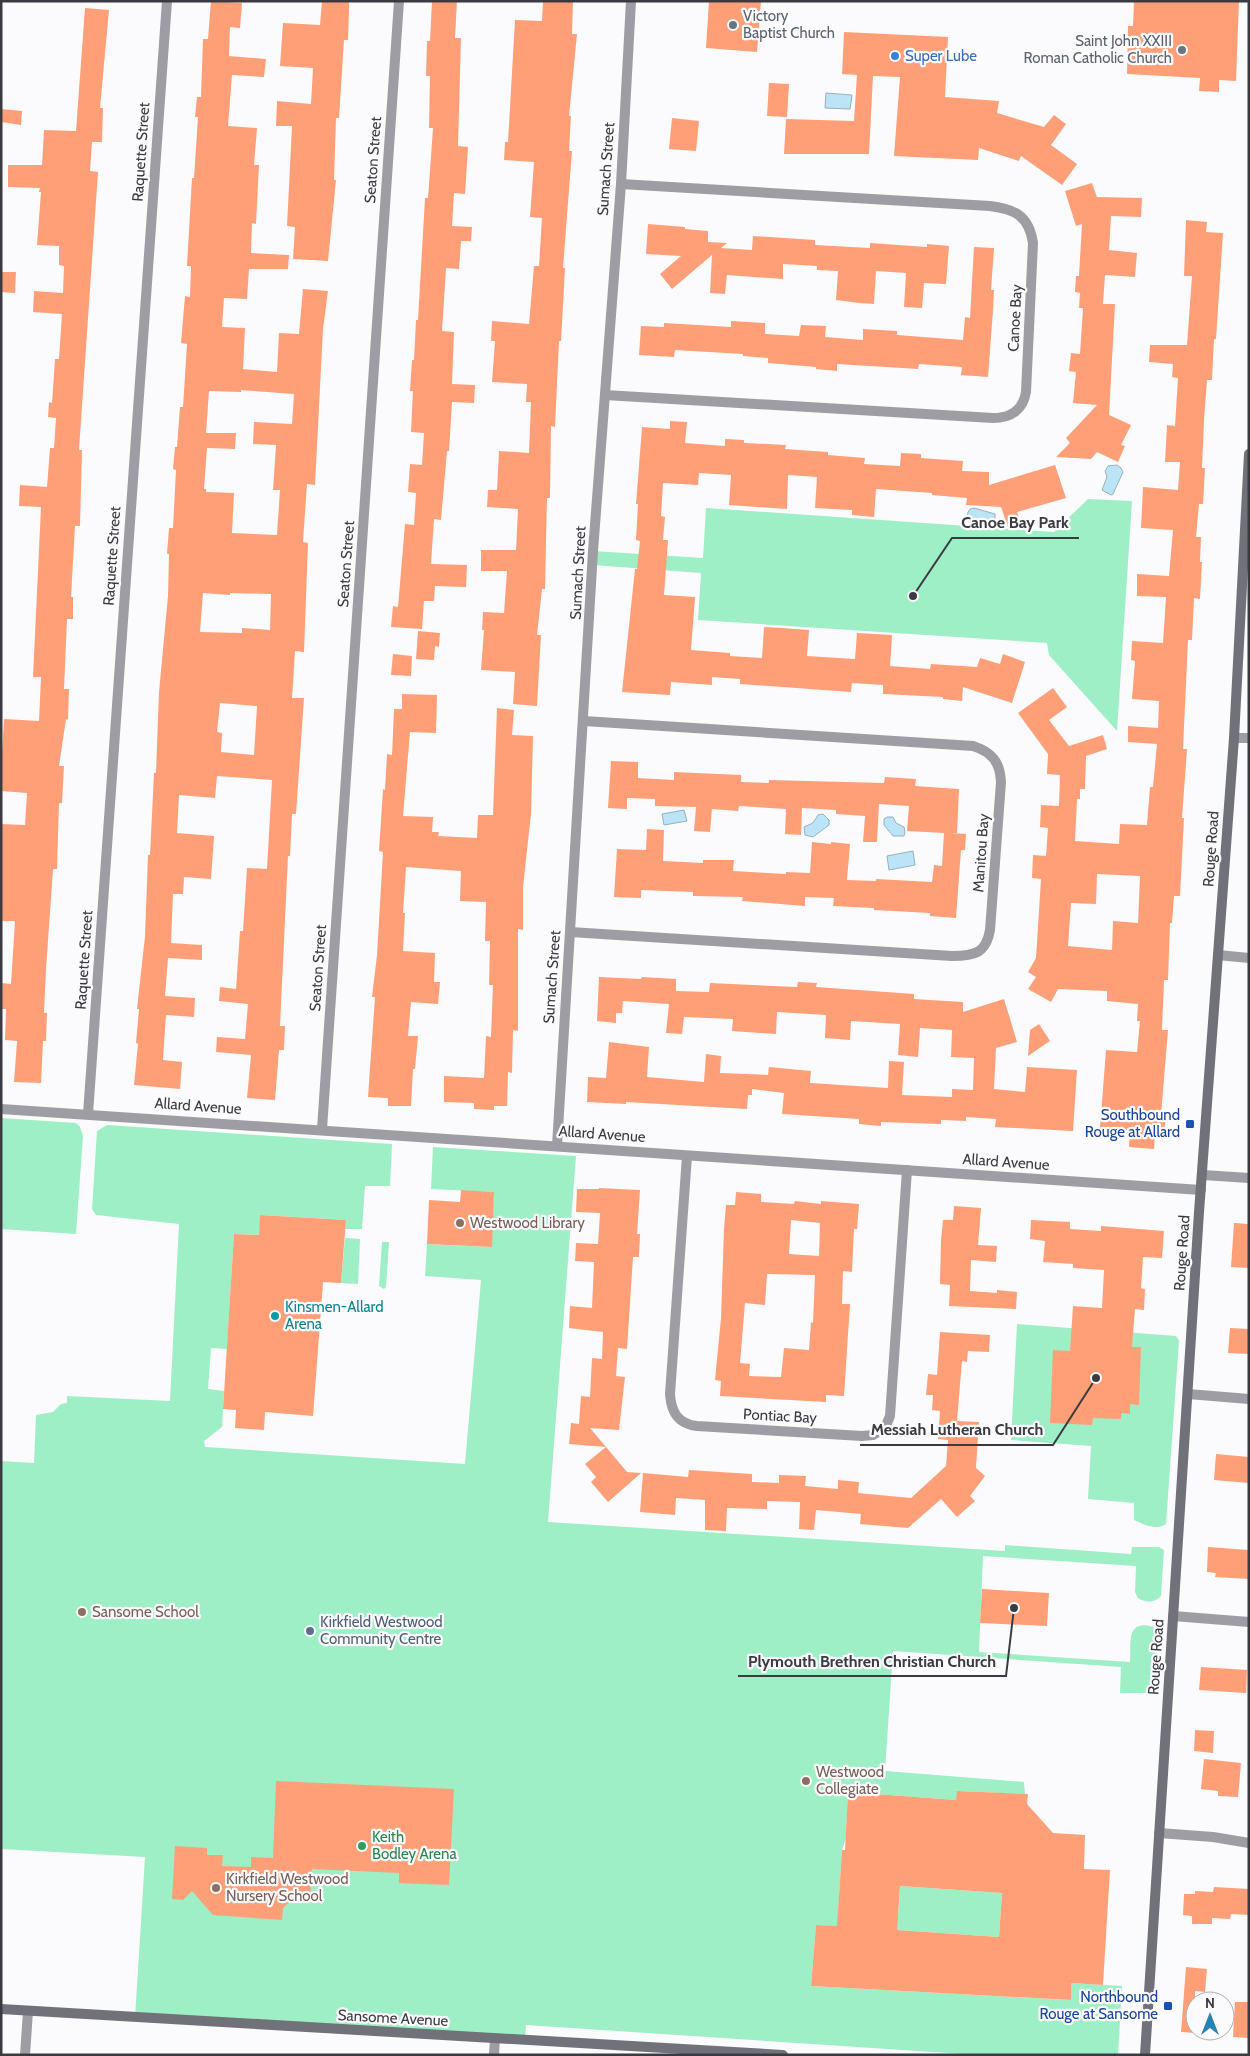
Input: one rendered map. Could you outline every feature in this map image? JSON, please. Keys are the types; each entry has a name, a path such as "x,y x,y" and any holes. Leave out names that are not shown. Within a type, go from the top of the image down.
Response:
{"street":[{"name":"Raquette Street","path":"88,1114 167,1"},
{"name":"Seaton Street","path":"322,1129 399,1"},
{"name":"Sumach Street","path":"556,1146 584,721 593,550 620,184 631,1"},
{"name":"Canoe Bay","path":"605,395 1000,418 1016,412 1024,402 1026,392 1033,243 1026,222 1013,211 990,206 620,184"},
{"name":"Rouge Road","path":"1145,2055 1201,1190 1234,738 1249,454"},
{"name":"Manitou Bay","path":"570,932 952,956 977,953 986,946 990,930 1001,782 999,766 995,759 990,753 973,746 584,721"},
{"path":"1234,738 1249,738"},
{"path":"1218,955 1249,958"},
{"name":"Allard Avenue","path":"1,1109 322,1129 687,1156 1201,1190"},
{"name":"Pontiac Bay","path":"687,1156 670,1394 671,1408 676,1416 688,1424 697,1426 862,1436 874,1435 885,1428 890,1416 907,1170"},
{"path":"1203,1175 1249,1178"},
{"path":"1188,1394 1249,1399"},
{"path":"1173,1616 1249,1622"},
{"path":"1159,1833 1212,1837 1249,1843"},
{"name":"Sansome Avenue","path":"1,2010 783,2055"},
{"path":"25,2055 28,2011"},
{"path":"494,2055 495,2038"}],"green space":[{"path":"1088,499 1132,501 1117,731 1049,655 1047,643 698,620 701,573 593,565 593,551 703,558 706,508 1054,532"},
{"path":"1,1118 76,1123 80,1127 83,1136 76,1234 1,1229"},
{"path":"107,1125 392,1144 390,1186 365,1186 362,1229 345,1229 346,1220 261,1215 259,1235 234,1234 227,1349 211,1348 208,1389 224,1391 222,1427 204,1441 205,1447 465,1464 481,1280 425,1276 427,1244 491,1247 494,1192 431,1189 433,1147 576,1156 548,1522 1005,1551 1005,1545 1131,1554 1132,1547 1159,1547 1164,1550 1161,1596 1150,1602 1138,1598 1135,1592 1136,1566 983,1556 979,1652 1130,1662 1132,1633 1137,1627 1144,1625 1159,1631 1155,1690 1150,1693 1120,1693 1121,1667 893,1651 885,1771 1024,1782 1025,1794 958,1791 956,1800 848,1792 846,1838 842,1850 838,1914 848,1927 816,1925 811,1986 1070,2000 1071,1983 1122,1986 1118,2055 979,2055 526,2025 525,2039 135,2018 145,1857 1,1849 1,1461 34,1463 36,1415 53,1412 61,1404 67,1403 67,1396 170,1401 179,1224 96,1215 92,1209 97,1131"},
{"path":"345,1238 360,1239 358,1284 341,1283"},
{"path":"382,1242 389,1242 386,1287 384,1289 379,1286"},
{"path":"1017,1324 1176,1336 1179,1341 1166,1524 1154,1527 1134,1520 1134,1503 1088,1499 1091,1446 1011,1440"},
{"path":"900,1886 1002,1893 999,1937 883,1929 898,1917"}],"water":[{"path":"826,93 852,95 850,109 825,108"},
{"path":"1117,465 1123,472 1111,495 1102,490 1107,477 1105,471 1108,466"},
{"path":"974,508 995,514 995,520 987,522 970,521 968,514 970,509"},
{"path":"684,810 687,821 664,825 662,814"},
{"path":"823,814 829,820 829,825 813,837 805,835 804,827 813,823 818,815"},
{"path":"893,817 896,823 904,827 904,836 893,836 884,825 884,819"},
{"path":"913,851 915,865 889,870 887,856"}],"building":[{"path":"211,1 242,3 240,28 230,27 229,56 266,59 264,77 232,75 228,126 257,128 254,165 259,165 256,224 252,223 251,253 289,255 288,269 249,269 247,299 224,298 222,327 245,328 243,369 277,372 279,333 299,334 303,289 328,291 323,329 315,485 307,484 303,542 308,543 304,652 295,651 292,698 304,698 296,814 292,814 290,856 288,856 280,1026 285,1026 284,1050 279,1050 275,1100 247,1098 251,1055 216,1052 217,1037 245,1039 248,1004 219,1001 220,987 236,989 240,931 243,931 247,868 267,869 272,780 217,776 215,798 179,795 177,833 214,836 211,879 184,877 183,894 173,894 171,943 202,945 202,960 168,958 165,996 195,998 194,1017 166,1015 163,1060 182,1062 180,1089 134,1085 138,1044 136,1043 139,1009 137,1009 145,936 148,855 150,855 154,773 156,773 159,692 168,596 169,554 167,554 169,528 173,528 176,470 173,469 175,447 177,447 180,407 183,407 187,344 181,343 185,296 190,297 191,266 187,266 198,117 195,117 197,97 201,97 203,39 208,39","holes":["241,390 294,394 292,424 254,422 253,444 276,445 273,490 280,490 277,535 232,533 234,493 206,492 206,489 204,489 207,448 235,449 236,433 206,433 209,391 241,392","203,593 230,595 230,593 271,594 270,630 242,628 242,633 200,632","220,703 257,706 254,755 221,752 222,733 217,732"]},
{"path":"322,1 349,1 348,40 344,40 339,118 336,118 334,180 336,180 328,261 293,259 295,227 287,226 292,126 276,126 277,101 311,104 313,68 280,66 283,23 320,25"},
{"path":"432,1 457,1 455,38 461,38 458,146 468,147 465,194 454,193 452,226 472,227 471,241 461,241 459,269 446,268 442,331 454,332 452,384 475,385 474,403 452,402 449,451 447,451 441,520 434,519 431,564 467,565 466,587 435,586 434,601 424,601 422,629 391,627 393,606 398,607 405,524 414,525 416,493 408,492 410,464 422,465 424,433 411,432 413,391 410,391 416,320 418,320 425,198 428,198 433,128 429,128 430,76 426,76 427,41 430,41"},
{"path":"543,1 573,1 572,34 577,34 569,116 571,116 569,151 572,151 563,268 565,268 561,341 559,341 555,427 551,426 550,498 547,498 545,589 542,589 537,635 541,635 537,706 513,704 515,672 481,670 484,630 482,630 483,612 504,613 507,571 481,571 481,550 516,550 518,509 487,507 488,490 497,490 499,451 529,453 531,402 526,402 527,384 492,382 495,341 491,341 492,321 529,324 534,266 539,266 542,218 530,217 534,162 504,160 505,142 508,142 515,20 542,21"},
{"name":"Victory Baptist Church","path":"709,1 761,1 757,52 706,48"},
{"name":"Saint John XXIII Roman Catholic Church","path":"1134,1 1239,1 1236,81 1219,80 1219,92 1199,91 1200,78 1127,74 1128,26 1133,26"},
{"path":"85,8 109,10 100,108 103,108 102,142 92,142 90,171 98,172 79,450 82,450 80,526 75,526 71,597 73,597 73,619 67,619 64,689 69,689 68,720 66,719 59,766 64,766 62,803 59,803 57,869 53,869 44,1013 47,1013 46,1041 43,1041 41,1083 14,1082 17,1041 5,1040 6,1009 1,1009 1,983 11,984 15,921 1,921 1,824 25,825 27,793 1,791 4,719 39,721 41,677 33,677 41,507 19,506 20,485 47,487 50,448 54,448 56,418 48,417 49,402 52,403 55,359 59,359 62,314 33,312 34,291 63,293 64,266 59,265 59,246 37,245 40,188 8,187 8,165 42,165 44,130 76,131"},
{"path":"844,32 948,37 945,97 999,101 997,113 1044,127 1054,115 1066,124 1051,145 1077,164 1062,185 1021,156 1019,161 979,148 978,160 894,156 900,77 873,76 869,154 784,154 786,119 854,121 857,75 842,74"},
{"path":"769,83 789,84 787,117 767,116"},
{"path":"1,109 22,111 21,125 1,122"},
{"path":"672,118 699,121 696,151 669,149"},
{"path":"1092,183 1097,197 1142,198 1141,217 1111,216 1109,250 1137,253 1135,277 1105,275 1103,304 1115,304 1109,415 1131,425 1121,445 1125,446 1118,462 1097,452 1091,459 1056,457 1070,443 1066,438 1097,405 1073,403 1076,372 1069,371 1071,353 1080,354 1083,308 1079,308 1080,293 1075,292 1076,276 1079,276 1082,224 1076,226 1065,191"},
{"path":"1186,220 1207,222 1206,232 1223,233 1212,380 1207,380 1204,420 1202,468 1205,468 1203,504 1199,504 1196,537 1201,537 1200,599 1194,598 1192,640 1188,640 1183,749 1187,749 1182,818 1184,818 1180,896 1174,896 1172,923 1170,923 1168,980 1164,980 1162,1030 1168,1030 1161,1115 1166,1115 1164,1135 1155,1135 1154,1149 1129,1147 1130,1130 1100,1128 1106,1050 1137,1052 1140,1021 1137,1021 1138,1004 1107,1001 1107,991 1058,989 1051,1002 1028,989 1036,977 1028,972 1036,958 1041,879 1032,878 1033,855 1046,856 1048,828 1040,827 1041,805 1059,806 1060,775 1047,774 1048,754 1018,713 1053,688 1067,707 1049,720 1069,746 1103,735 1107,749 1086,756 1085,789 1080,789 1080,799 1077,799 1075,841 1119,844 1120,824 1147,825 1150,787 1153,787 1157,744 1128,742 1128,726 1158,728 1159,701 1132,699 1135,661 1131,660 1132,641 1163,643 1166,597 1137,596 1137,574 1169,576 1173,530 1141,528 1143,487 1178,490 1180,462 1165,462 1167,425 1175,426 1178,378 1172,377 1173,364 1149,362 1150,345 1187,345 1192,276 1184,276","holes":["1097,874 1140,876 1138,923 1113,921 1112,950 1068,946 1071,903 1096,904"]},
{"path":"648,224 708,231 708,242 727,243 721,248 752,250 753,236 815,240 815,245 870,248 870,243 927,247 927,244 949,246 946,284 924,283 922,308 904,307 906,273 876,271 874,304 859,303 836,300 838,271 817,270 817,266 783,264 783,279 727,275 725,294 710,293 712,255 672,289 660,274 681,256 646,254"},
{"path":"974,247 994,248 991,290 994,290 988,377 961,375 962,367 919,364 918,369 837,364 837,371 816,369 816,367 768,363 768,358 743,356 743,354 675,350 674,357 639,355 641,326 664,327 664,323 731,327 731,321 765,323 765,334 799,336 801,325 826,326 825,337 863,340 863,329 897,331 897,335 963,340 965,317 970,318"},
{"path":"1,272 16,272 15,293 1,292"},
{"path":"670,421 687,422 685,443 725,446 725,439 744,440 744,443 786,445 785,449 828,452 828,455 865,458 864,464 900,466 901,453 921,454 921,458 963,461 962,471 989,472 989,485 1055,465 1066,498 1017,512 1021,523 1008,527 1001,507 966,505 967,498 932,495 932,493 876,489 874,517 852,515 852,510 815,508 817,477 788,475 787,509 729,505 731,475 699,473 698,485 663,483 661,516 665,517 663,540 668,540 664,595 695,597 691,650 730,653 730,656 762,658 764,627 809,630 807,656 855,659 857,633 892,635 890,666 930,669 931,664 977,667 980,658 1000,664 1003,654 1025,662 1012,703 963,687 962,701 943,699 943,697 883,694 883,685 852,683 851,692 740,684 740,679 712,677 712,685 671,682 670,695 622,692 635,569 637,569 640,541 636,540 638,504 636,504 642,427 670,429"},
{"path":"418,631 440,633 439,647 435,646 434,660 416,659"},
{"path":"393,654 412,656 411,676 391,675"},
{"path":"402,694 437,695 436,733 410,732 403,816 433,817 432,832 439,832 438,836 477,838 478,815 493,815 497,708 514,710 512,735 533,736 531,814 523,887 523,930 518,929 518,1031 513,1030 512,1073 508,1072 507,1106 494,1106 494,1110 474,1109 474,1103 444,1102 444,1076 484,1078 486,1036 491,1037 493,985 489,985 490,941 485,941 486,902 460,901 461,871 406,867 403,951 435,953 434,982 440,982 438,1004 411,1002 408,1036 418,1036 415,1069 413,1069 411,1106 388,1106 388,1098 368,1097 375,997 372,997 377,955 383,852 379,851 383,789 385,790 387,754 392,755 394,709 402,709"},
{"path":"611,761 638,762 638,778 674,780 674,772 741,775 741,782 769,783 769,780 884,783 885,777 916,779 915,786 959,789 957,833 950,833 966,834 965,850 961,850 956,918 930,916 930,913 833,906 834,898 805,897 805,906 742,901 743,897 693,896 693,892 641,890 641,898 614,897 617,849 646,850 647,829 664,830 663,861 703,863 703,860 734,860 733,871 786,874 786,872 810,873 812,842 831,844 831,842 850,844 847,880 876,881 876,879 932,882 934,865 942,866 944,833 907,831 909,806 879,804 877,842 863,842 865,816 836,814 836,810 802,808 801,835 785,834 786,809 739,806 738,811 712,809 710,832 694,831 696,807 655,806 655,799 627,798 627,809 608,808"},
{"path":"599,977 676,979 676,991 709,992 710,983 797,987 798,982 817,983 816,987 914,994 914,999 963,1002 963,1012 1004,999 1017,1042 996,1048 994,1089 1025,1092 1027,1067 1077,1070 1073,1131 995,1127 996,1119 966,1117 966,1121 941,1120 941,1124 881,1122 881,1126 859,1124 859,1119 782,1114 784,1093 752,1089 752,1095 748,1095 747,1109 626,1102 626,1104 587,1102 588,1077 606,1078 609,1042 649,1047 647,1077 704,1082 706,1054 721,1056 720,1073 768,1075 769,1067 811,1071 810,1083 888,1088 889,1061 904,1062 902,1095 952,1097 952,1089 973,1090 974,1058 951,1057 952,1030 920,1028 918,1057 898,1055 900,1024 851,1021 850,1040 825,1038 826,1015 777,1012 776,1034 732,1031 733,1019 684,1017 682,1034 666,1033 669,1004 623,1001 622,1013 616,1013 616,1023 597,1021"},
{"path":"1039,1024 1050,1041 1028,1056 1030,1030"},
{"path":"577,1189 640,1190 637,1234 640,1234 639,1257 633,1257 627,1349 618,1348 616,1376 625,1377 619,1430 590,1428 606,1447 569,1444 571,1423 579,1424 581,1396 590,1397 592,1358 602,1359 603,1332 569,1328 570,1306 592,1308 594,1262 575,1261 576,1243 598,1244 600,1213 576,1212"},
{"name":"Westwood Library","path":"461,1190 494,1192 492,1247 427,1244 429,1200 460,1202"},
{"path":"736,1192 761,1194 761,1202 794,1204 795,1201 821,1204 821,1201 859,1204 857,1229 854,1229 852,1272 843,1271 842,1304 850,1304 844,1396 826,1395 826,1402 720,1396 721,1381 715,1380 721,1318 724,1229 726,1205 735,1205","holes":["791,1220 820,1223 819,1256 789,1254","767,1274 815,1275 813,1323 811,1322 809,1350 784,1348 781,1377 749,1376 750,1364 740,1363 745,1303 765,1305"]},
{"path":"954,1206 981,1208 978,1245 997,1246 996,1262 971,1260 970,1291 997,1293 997,1290 1017,1292 1016,1309 949,1306 950,1285 940,1284 941,1240 943,1220 953,1220"},
{"name":"Kinsmen-Allard Arena","path":"260,1215 346,1220 341,1283 323,1282 313,1416 265,1412 264,1430 235,1428 236,1410 223,1409 234,1234 259,1235"},
{"path":"1031,1220 1070,1222 1070,1229 1101,1231 1101,1226 1164,1231 1162,1258 1143,1257 1141,1288 1145,1289 1144,1310 1135,1309 1132,1347 1141,1347 1139,1405 1130,1404 1130,1414 1121,1413 1121,1419 1093,1418 1092,1425 1050,1423 1053,1350 1070,1351 1073,1306 1102,1308 1104,1270 1073,1268 1073,1264 1043,1262 1045,1241 1030,1239"},
{"path":"1234,1223 1249,1224 1249,1268 1231,1267"},
{"path":"1230,1328 1249,1329 1249,1354 1228,1353"},
{"path":"940,1332 990,1335 989,1352 968,1351 967,1362 962,1361 957,1421 979,1422 976,1468 985,1476 970,1496 975,1501 957,1517 941,1499 908,1528 860,1524 861,1514 816,1510 814,1530 799,1529 800,1502 767,1501 767,1509 727,1508 726,1531 705,1530 705,1500 676,1498 675,1515 640,1512 643,1473 688,1477 689,1470 752,1474 752,1482 779,1483 779,1475 806,1476 805,1486 838,1489 838,1480 859,1482 858,1493 911,1498 946,1466 948,1440 938,1439 940,1411 932,1410 933,1395 926,1395 928,1374 937,1375"},
{"path":"606,1447 627,1472 641,1473 608,1502 591,1482 596,1477 585,1464"},
{"path":"1216,1454 1249,1457 1249,1483 1214,1480"},
{"path":"1208,1547 1249,1550 1249,1579 1215,1577 1216,1573 1207,1572"},
{"path":"982,1589 1049,1593 1047,1626 980,1623"},
{"path":"1201,1667 1247,1670 1246,1693 1199,1690"},
{"path":"1195,1730 1214,1731 1213,1753 1194,1751"},
{"path":"1204,1759 1241,1763 1238,1797 1218,1796 1218,1791 1201,1789"},
{"name":"Keith Bodley Arena","path":"276,1781 454,1789 449,1885 399,1883 399,1873 312,1869 310,1896 296,1895 283,1908 282,1920 213,1915 192,1891 183,1900 172,1899 175,1846 207,1848 207,1855 223,1855 222,1866 251,1867 251,1857 273,1858"},
{"path":"957,1791 1028,1794 1027,1804 1053,1833 1085,1835 1084,1869 1110,1870 1103,1985 1071,1983 1071,2000 811,1986 816,1925 837,1926 842,1850 845,1850 848,1792 956,1800","holes":["900,1886 1002,1893 999,1937 897,1930"]},
{"path":"1214,1887 1249,1889 1249,1915 1231,1914 1230,1919 1212,1918 1212,1924 1192,1924 1192,1916 1183,1915 1184,1894 1195,1894 1195,1891 1213,1892"},
{"path":"1186,1967 1207,1969 1205,1991 1185,1991 1185,2032 1181,2032"},
{"path":"1235,2002 1249,2002 1249,2038 1235,2037"}],"place":[{"name":"Victory Baptist Church","path":"733,25"},
{"name":"Saint John XXIII Roman Catholic Church","path":"1182,50"},
{"name":"Super Lube","path":"895,56"},
{"name":"Canoe Bay Park","path":"913,596"},
{"name":"Southbound Rouge at Allard","path":"1190,1124"},
{"name":"Westwood Library","path":"460,1223"},
{"name":"Kinsmen-Allard Arena","path":"275,1316"},
{"name":"Messiah Lutheran Church","path":"1096,1378"},
{"name":"Plymouth Brethren Christian Church","path":"1014,1608"},
{"name":"Sansome School","path":"82,1612"},
{"name":"Kirkfield Westwood Community Centre","path":"310,1631"},
{"name":"Westwood Collegiate","path":"806,1781"},
{"name":"Keith Bodley Arena","path":"362,1846"},
{"name":"Kirkfield Westwood Nursery School","path":"216,1888"},
{"name":"Northbound Rouge at Sansome","path":"1168,2006"}]}
